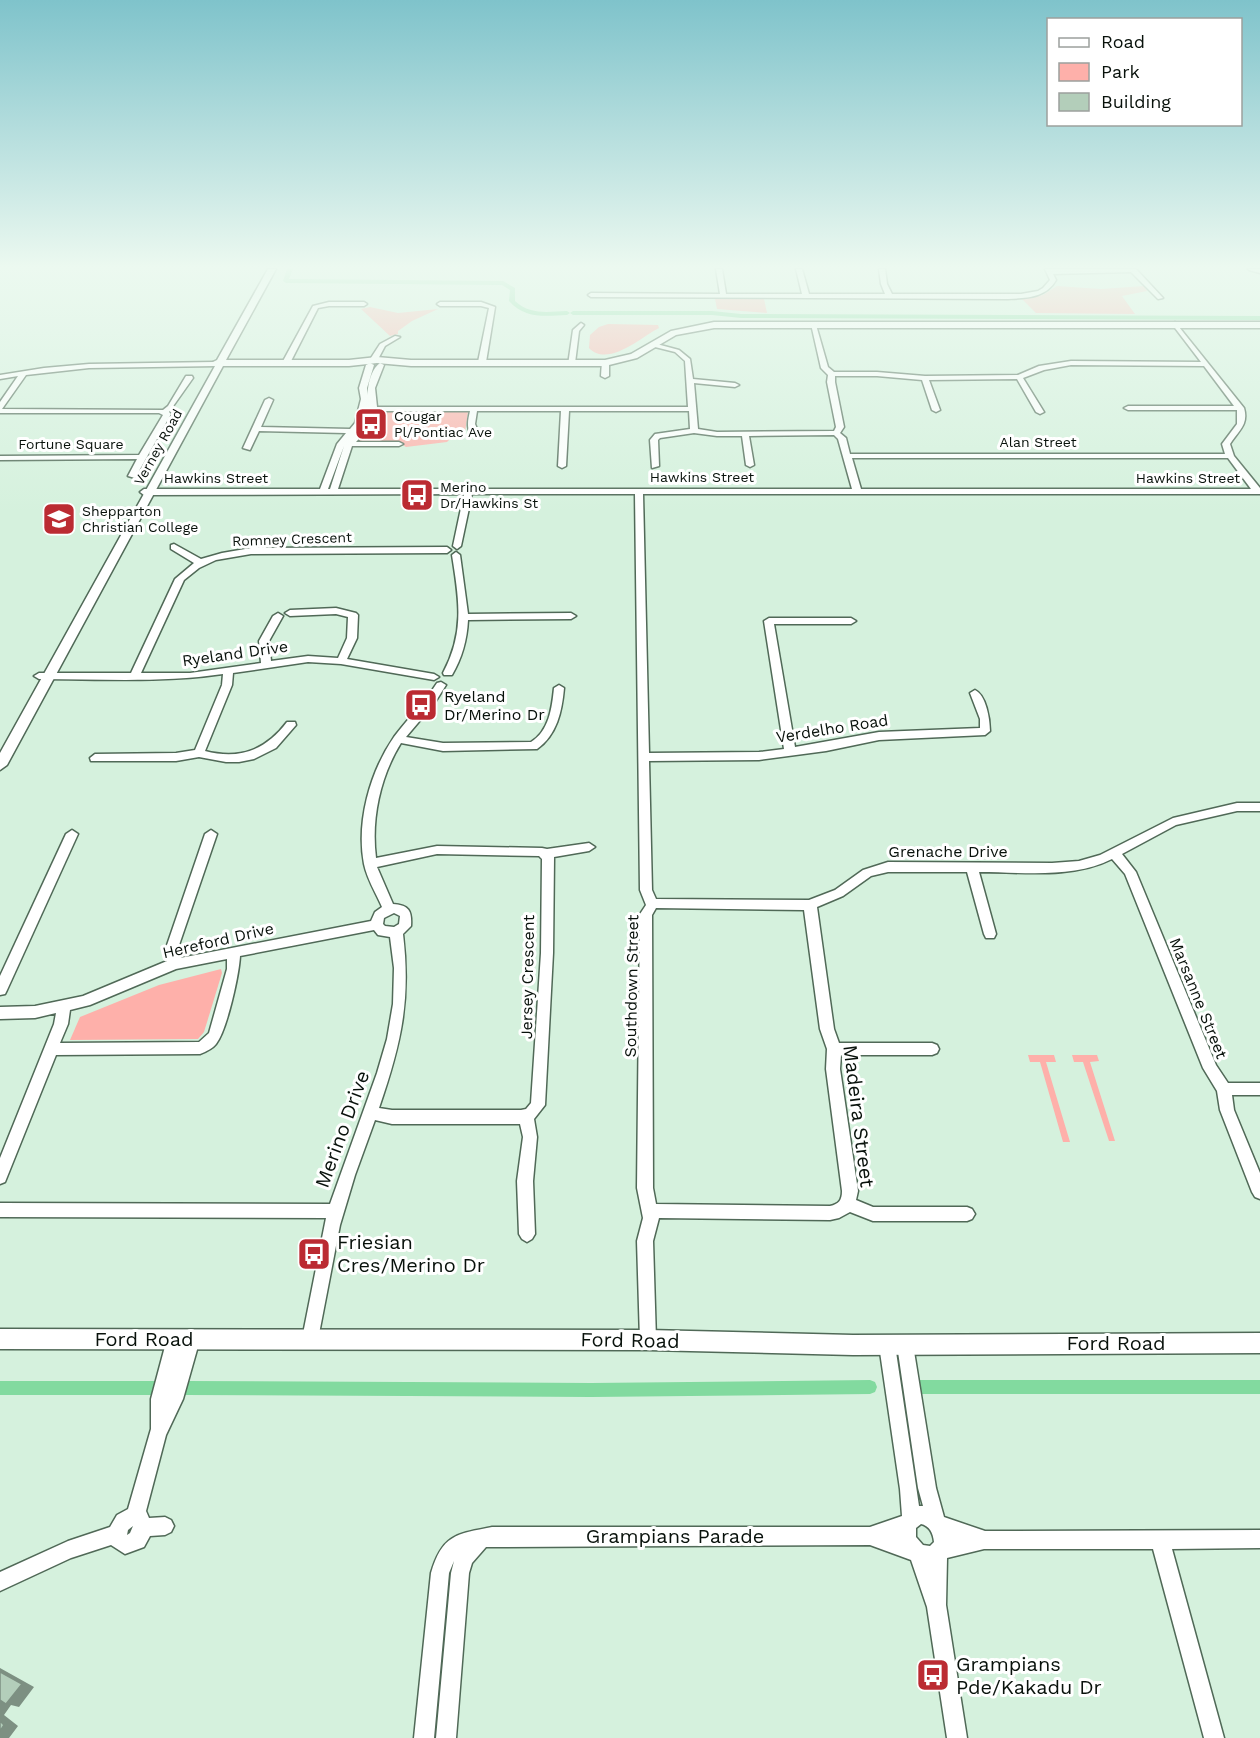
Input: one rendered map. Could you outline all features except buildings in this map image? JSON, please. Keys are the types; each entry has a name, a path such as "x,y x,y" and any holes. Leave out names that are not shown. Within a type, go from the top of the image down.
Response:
{"street":[{"name":"Verney Road","path":"0,746 44,676 148,492 224,350"},
{"name":"Verney Road","path":"217,363 225,350"},
{"path":"286,363 293,350"},
{"path":"323,492 345,444 358,431 368,409 363,388 380,350"},
{"path":"482,363 485,350"},
{"path":"571,363 573,350"},
{"path":"0,377 89,366 217,363 605,363 628,359 644,350"},
{"path":"669,350 684,355 688,360 694,431"},
{"path":"820,350 825,368 832,374 877,374 925,378 1019,376 1042,368 1071,363 1206,364"},
{"path":"1195,350 1240,408 1243,416 1242,423 1226,444 1230,456 1259,491"},
{"path":"605,363 605,376"},
{"path":"0,409 24,373"},
{"path":"832,374 831,382 840,427 836,434"},
{"path":"1019,376 1040,412"},
{"path":"164,413 171,407 189,378"},
{"path":"925,378 936,410"},
{"path":"691,381 725,382 735,385"},
{"path":"247,448 269,400"},
{"path":"1128,408 1240,408"},
{"name":"Fortune Square","path":"0,409 167,414 142,457 0,458"},
{"path":"368,409 692,409"},
{"path":"474,409 471,424 475,434"},
{"path":"562,466 565,409"},
{"path":"256,429 358,431"},
{"path":"655,466 654,440 658,436 694,431 717,434 836,434 842,438 857,491"},
{"path":"745,433 750,465"},
{"path":"345,444 399,444"},
{"path":"333,492 345,444"},
{"name":"Alan Street","path":"847,456 1230,456"},
{"path":"132,476 142,457"},
{"path":"389,909 370,864 369,833 376,791 390,753 434,698 438,681 450,682 453,679 448,673 460,648 465,617 454,550 469,491"},
{"name":"Southdown Street","path":"639,491 645,890 652,905 646,914 645,1188 650,1211 645,1241 648,1340"},
{"name":"Hawkins Street","path":"148,492 1259,491"},
{"path":"174,547 201,563"},
{"name":"Romney Crescent","path":"134,676 178,582 186,573 201,563 232,552 251,551 454,550"},
{"path":"290,613 336,611 353,615 352,638 341,661"},
{"path":"266,664 264,641 278,616"},
{"path":"465,617 572,616"},
{"path":"790,752 769,621 851,621"},
{"name":"Ryeland Drive","path":"44,676 182,677 308,659 341,661 438,681"},
{"path":"199,753 226,686 228,671"},
{"name":"Verney Road","path":"0,765 44,676"},
{"path":"399,739 443,747 533,746 543,740 556,712 559,688"},
{"name":"Verdelho Road","path":"643,757 759,756 826,747 879,736 985,731 985,719 975,693"},
{"path":"95,758 176,757 199,753 210,757 225,758 256,755 282,740 291,725"},
{"name":"Grenache Drive","path":"652,905 658,903 810,905 839,893 858,878 877,869 888,867 1052,868 1079,865 1114,853 1173,822 1237,807 1260,807"},
{"path":"0,990 72,834"},
{"path":"174,964 172,948 211,834"},
{"path":"370,864 437,850 535,851 546,854 589,847"},
{"name":"Marsanne Street","path":"1114,853 1130,872 1210,1068 1224,1089 1227,1110 1260,1192"},
{"name":"Jersey Crescent","path":"526,1117 538,1105 547,950 545,908 548,861 546,854"},
{"path":"972,868 990,934"},
{"name":"Madeira Street","path":"650,1211 830,1213 841,1211 848,1204 850,1191 833,1069 834,1049 827,1029 810,905"},
{"path":"389,909 404,911 408,918 405,926 396,932 382,931 377,925 378,917 389,909"},
{"name":"Hereford Drive","path":"0,1013 35,1012 64,1006 85,1000 174,964 377,925"},
{"name":"Merino Drive","path":"310,1339 335,1211 391,1050 398,1016 400,967 396,932"},
{"path":"51,1049 193,1049 204,1047 211,1042 215,1034 233,969 234,951"},
{"path":"0,1177 61,1024 64,1006"},
{"path":"834,1049 932,1049"},
{"path":"1224,1089 1260,1089"},
{"path":"369,1112 392,1117 526,1117 530,1137 525,1181 527,1234"},
{"path":"848,1204 878,1215 967,1214"},
{"path":"0,1210 335,1211"},
{"name":"Ford Road","path":"0,1339 648,1340 896,1345 1260,1342"},
{"path":"0,1582 68,1550 117,1534 122,1544 129,1544 137,1540 159,1434 174,1399 183,1339"},
{"path":"896,1345 910,1521 908,1541 917,1553 936,1607 957,1738"},
{"path":"896,1345 927,1488 943,1538 939,1552 936,1607"},
{"path":"910,1521 921,1515 938,1524 984,1540"},
{"name":"Grampians Parade","path":"870,1536 910,1521"},
{"path":"139,1522 165,1527"},
{"name":"Grampians Parade","path":"424,1738 443,1559 460,1542 492,1536 870,1536 917,1553"},
{"path":"446,1738 460,1573 464,1558 481,1538"},
{"path":"917,1553 929,1557 939,1552 984,1540 1260,1539"},
{"path":"1160,1540 1214,1738"}],"green space":[{"path":"592,350 622,350 605,355"},
{"path":"385,411 468,412 465,432 462,436 451,438 447,442 406,447 400,443 361,442 356,439 376,413"},
{"path":"221,969 222,973 204,1032 198,1039 70,1040 80,1017 159,985"},
{"path":"1028,1055 1054,1055 1056,1062 1046,1062 1070,1142 1063,1142 1040,1062 1030,1062"},
{"path":"1072,1055 1097,1055 1099,1061 1090,1062 1115,1141 1109,1141 1083,1062 1074,1062"}],"waterway":[{"path":"185,1388 591,1390 870,1387"},
{"path":"920,1387 1260,1387"},
{"path":"0,1388 154,1388"}],"place":[{"name":"Cougar Pl/Pontiac Ave","path":"371,424"},
{"name":"Merino Dr/Hawkins St","path":"417,495"},
{"name":"Shepparton Christian College","path":"59,519"},
{"name":"Ryeland Dr/Merino Dr","path":"421,705"},
{"name":"Friesian Cres/Merino Dr","path":"314,1254"},
{"name":"Grampians Pde/Kakadu Dr","path":"933,1675"}]}
